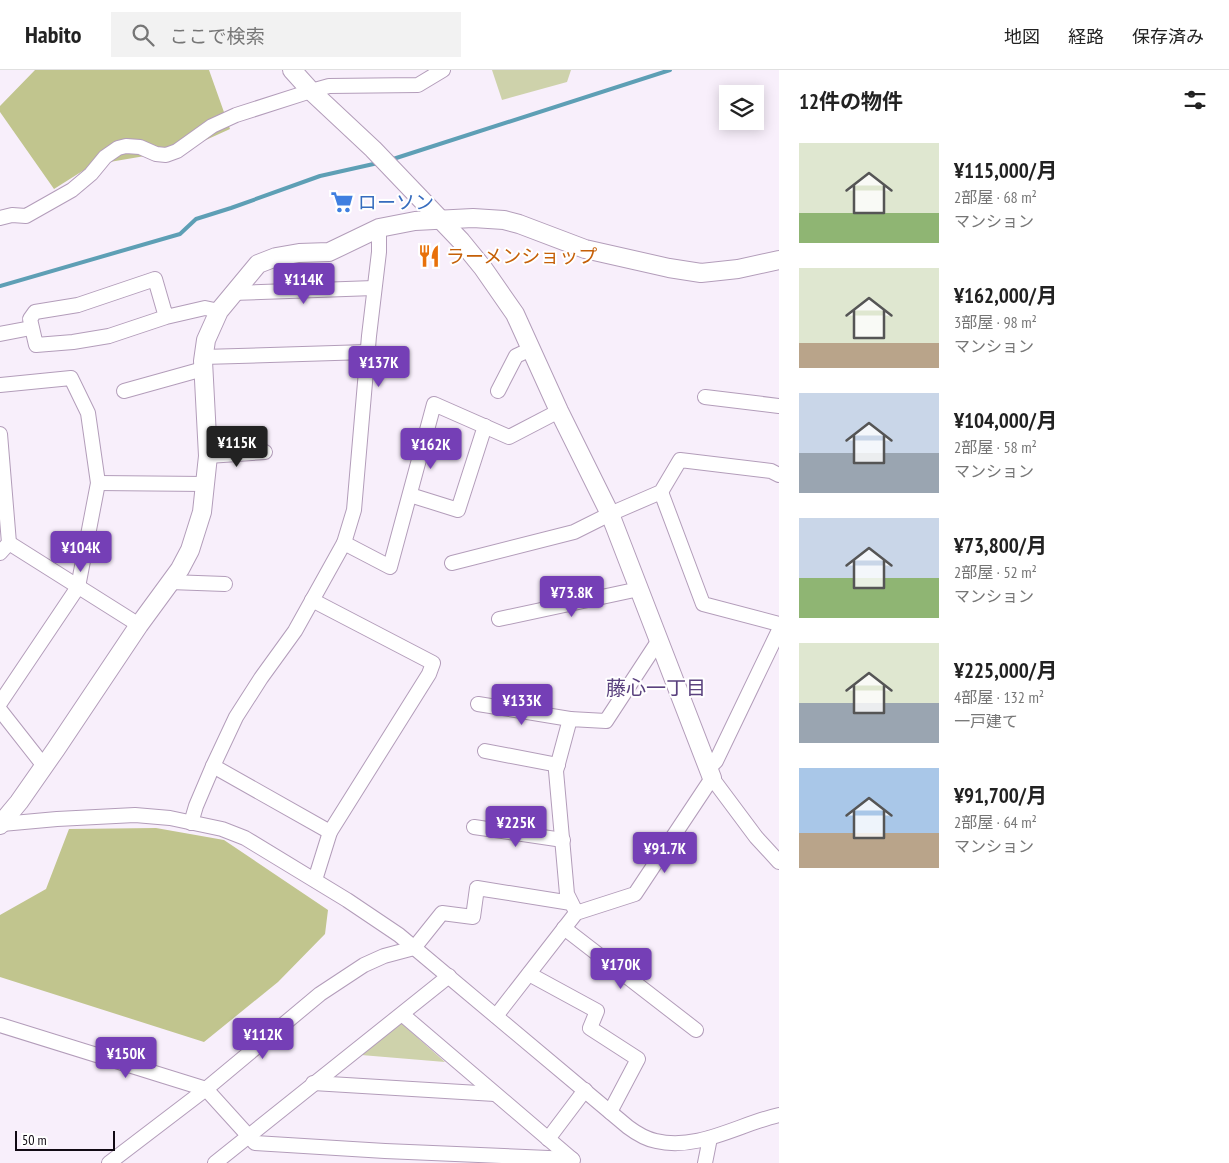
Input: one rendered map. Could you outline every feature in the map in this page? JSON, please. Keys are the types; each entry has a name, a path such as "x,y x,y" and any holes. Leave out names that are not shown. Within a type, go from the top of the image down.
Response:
{"street":[{"path":"292,70 310,90 373,149 461,241 483,268 515,314 559,411 610,514 710,774 756,837 779,862"},
{"path":"0,218 12,215 26,216 72,190 91,174 105,157 118,148 126,146 140,147 166,156 177,152 212,126 236,115 310,90 329,86 418,85 443,70"},
{"path":"1,824 44,766 139,625 184,563 202,512 208,456 203,363 206,340 219,311 258,264 276,257 299,253 329,252 379,228 415,221 473,218 504,220 585,249 700,273 738,269 779,260"},
{"path":"191,823 212,766 236,717 295,631 344,543 354,510 367,352 379,252 379,228"},
{"path":"166,317 155,279 78,305 35,312 30,319 36,345 73,342 109,336 166,317 205,308 219,311"},
{"path":"232,293 374,288"},
{"path":"0,334 32,328"},
{"path":"498,391 516,356 531,349"},
{"path":"124,391 203,363 367,352"},
{"path":"0,385 71,378 88,413 98,483 78,587 0,703"},
{"path":"705,397 779,406"},
{"path":"344,543 390,567 434,404 509,437 559,411"},
{"path":"410,495 458,510 485,426"},
{"path":"0,434 5,548 78,587 139,625"},
{"path":"208,456 265,452"},
{"path":"452,563 574,532 661,492 680,460 770,471 779,476"},
{"path":"98,483 205,484"},
{"path":"661,492 702,604 779,624"},
{"path":"170,582 225,584"},
{"path":"499,619 639,589"},
{"path":"312,600 433,663 429,674 330,832 315,880"},
{"path":"109,1163 206,1089 320,994 364,965 384,956 414,948 442,914 472,917 477,888 574,908 634,894 710,774 779,630"},
{"path":"478,704 570,719 606,720 660,640"},
{"path":"0,710 44,766"},
{"path":"570,719 556,772 567,894 574,908"},
{"path":"485,751 558,765"},
{"path":"212,766 330,832"},
{"path":"1,824 135,815 170,818 222,829 245,838 376,919 449,976 628,1127 656,1141 670,1143 710,1138 779,1114"},
{"path":"474,827 563,840"},
{"path":"496,1016 564,928 574,908"},
{"path":"564,928 696,1030"},
{"path":"529,974 597,1011 590,1028 638,1059 610,1112"},
{"path":"216,1163 313,1084 403,1015 449,976"},
{"path":"403,1015 574,1161"},
{"path":"0,1025 206,1089 255,1142 385,1157 574,1161"},
{"path":"313,1084 495,1094"},
{"path":"548,1139 585,1090"},
{"path":"706,1163 710,1138"}],"green space":[{"path":"35,70 209,70 230,129 186,149 92,165 54,189 0,112 0,106"},
{"path":"492,70 571,70 567,82 502,100"},
{"path":"156,828 224,840 328,910 325,934 278,982 204,1042 0,977 0,915 46,889 69,829"},
{"path":"401,1023 445,1062 361,1055"}],"waterway":[{"path":"390,160 670,70"},
{"path":"0,286 180,234 196,219 320,176 378,163"}],"place":[{"name":"ローソン","path":"342,202"},
{"name":"ラーメンショップ","path":"429,256"}],"district":[{"name":"藤心一丁目","path":"656,688"}]}
